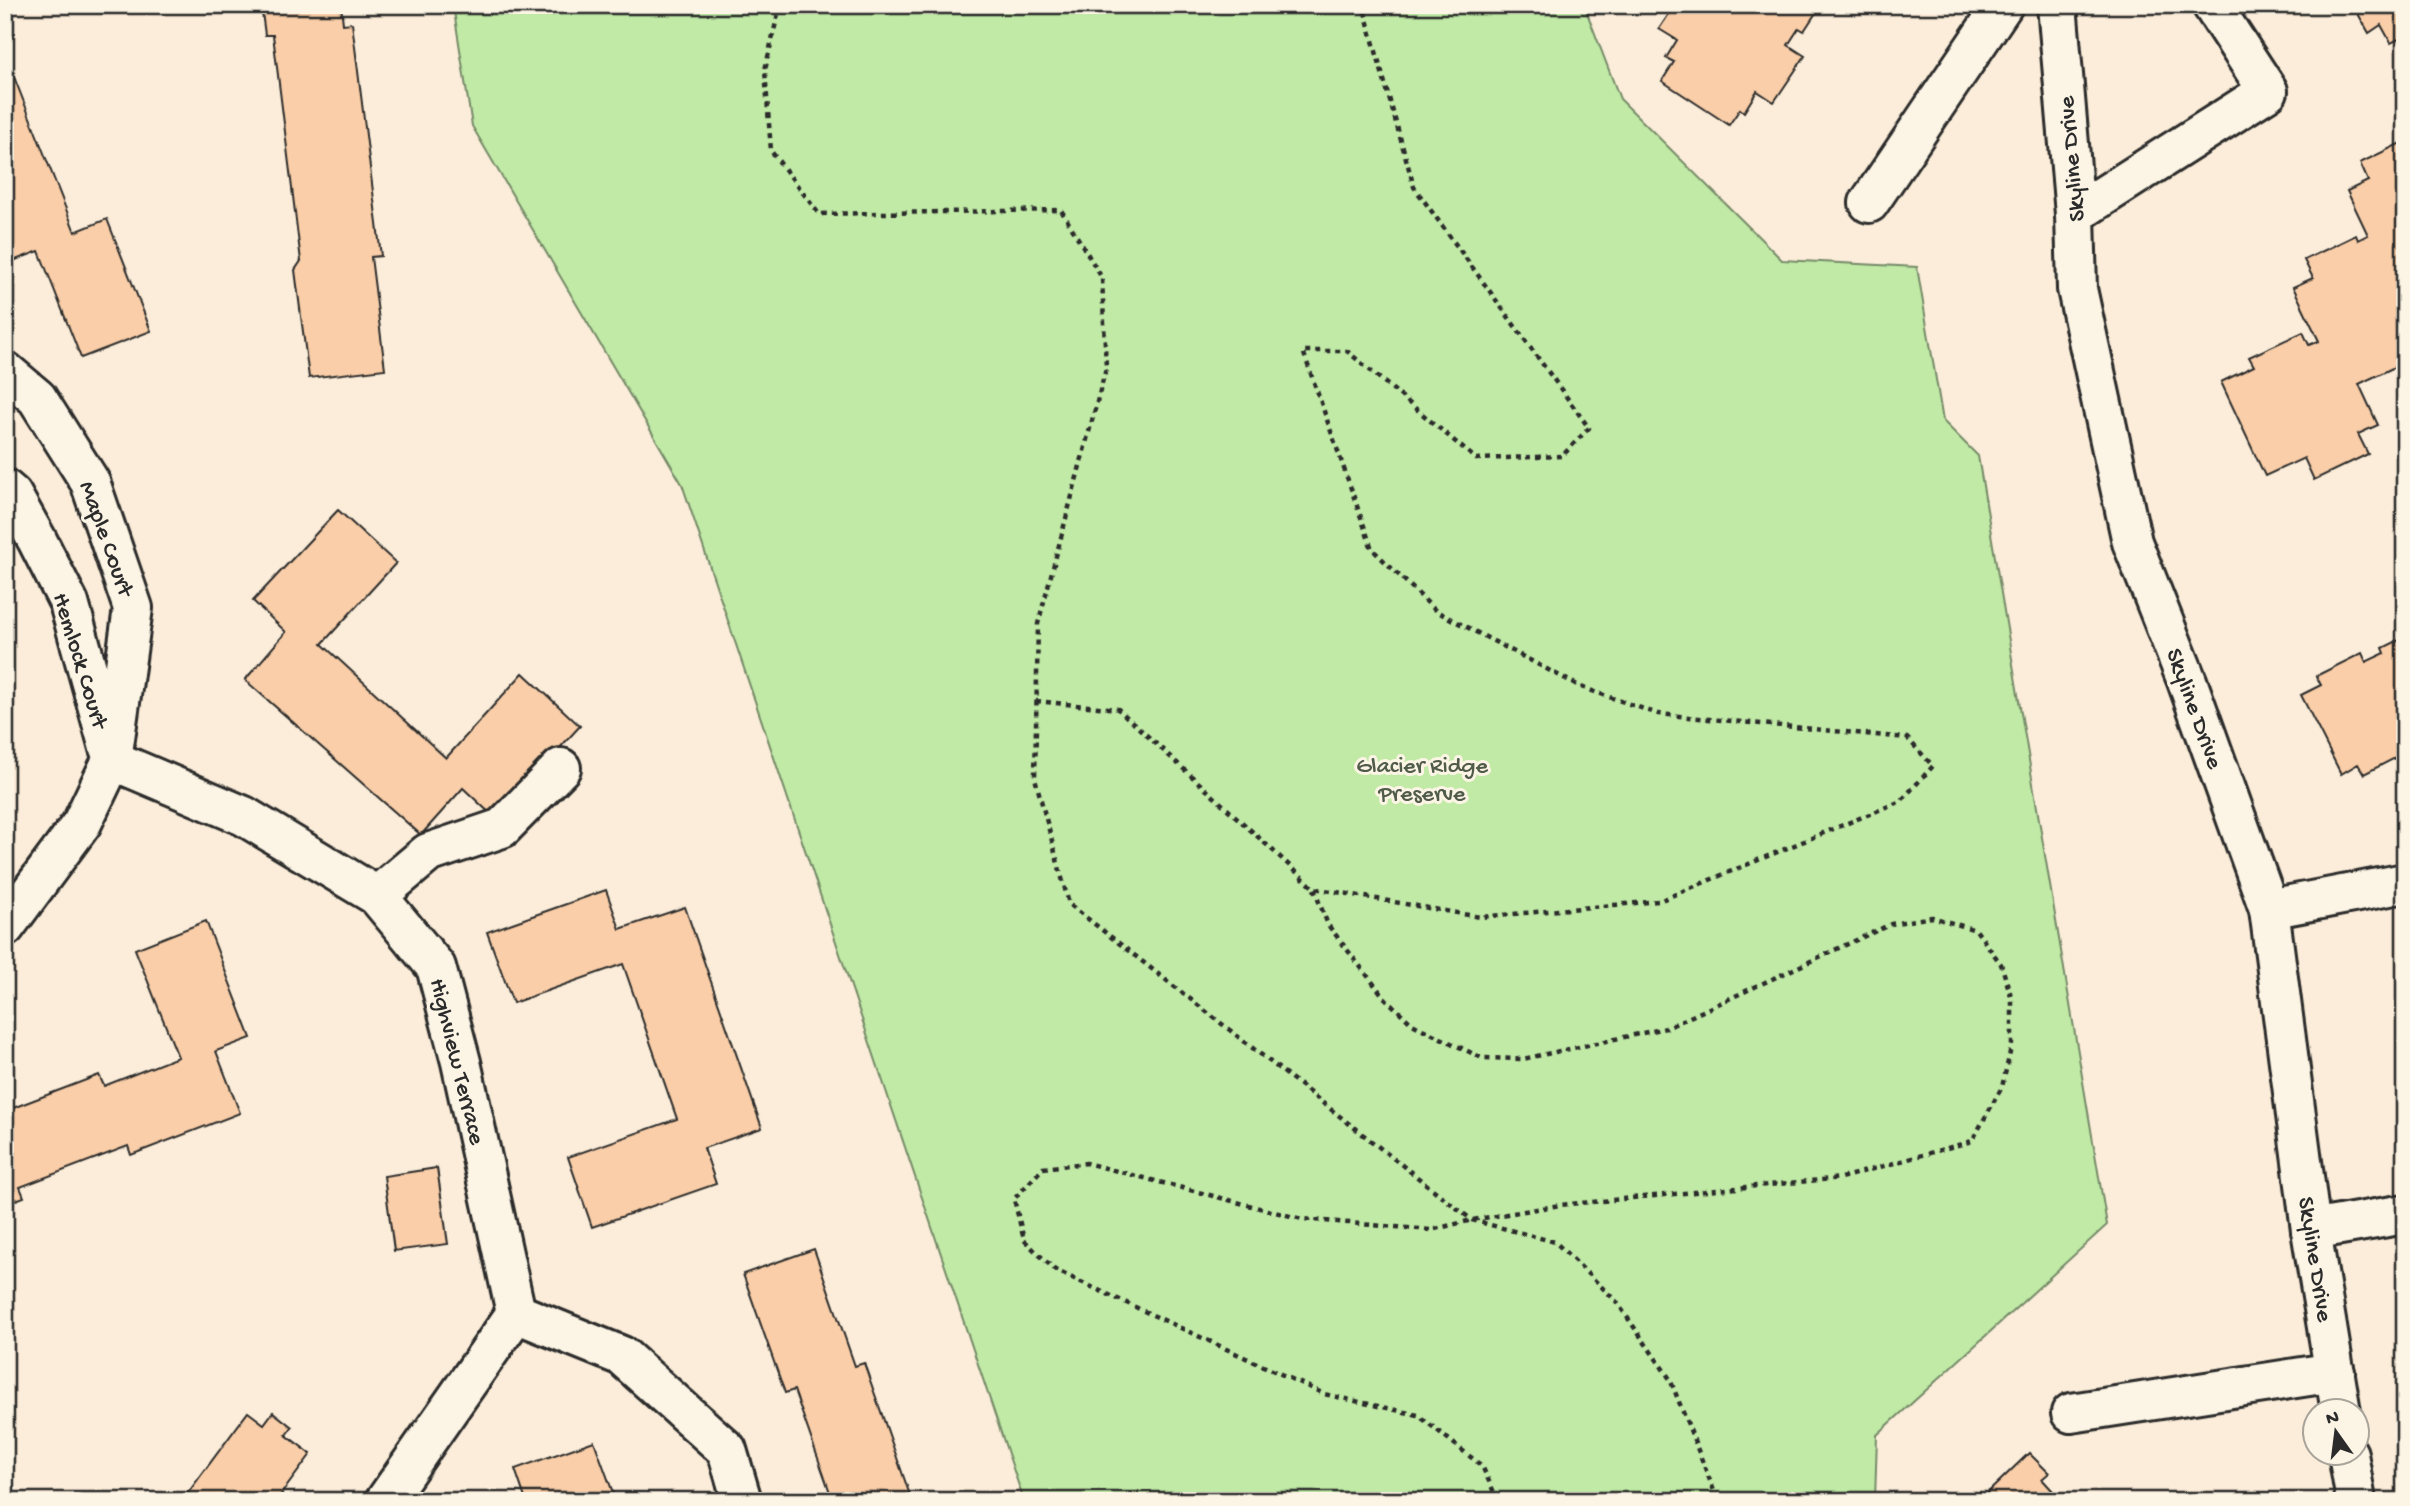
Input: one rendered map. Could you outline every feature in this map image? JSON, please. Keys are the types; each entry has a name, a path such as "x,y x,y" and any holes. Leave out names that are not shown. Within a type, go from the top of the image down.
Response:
{"street":[{"path":"1869,203 2003,5"},
{"name":"Skyline Drive","path":"2057,5 2075,214 2077,289 2132,542 2187,681 2269,909 2311,1230 2339,1398"},
{"path":"2075,214 2268,91 2212,5"},
{"name":"Maple Court","path":"5,371 37,398 90,482 133,608 112,760"},
{"name":"Hemlock Court","path":"5,489 12,495 69,603 112,760"},
{"path":"5,927 82,823 112,760"},
{"name":"Highview Terrace","path":"112,760 244,816 376,896 436,967 461,1062 516,1313"},
{"path":"376,896 428,853 502,828 561,768"},
{"path":"2269,909 2405,883"},
{"path":"2311,1230 2405,1214"},
{"path":"385,1501 516,1313 622,1356 727,1450 742,1501"},
{"path":"2071,1413 2335,1372"},
{"path":"2350,1468 2356,1501"}],"path":[{"path":"780,5 765,70 772,151 819,214 1061,210 1102,278 1106,368 1038,624 1035,778 1069,904 1472,1220 1555,1242 1616,1301 1670,1379 1718,1501"},
{"path":"1314,888 1480,917 1659,901 1901,801 1933,766 1907,738 1658,714 1581,687 1436,611 1372,549 1303,351 1347,351 1476,459 1562,456 1589,428 1414,187 1363,5"},
{"path":"1036,701 1118,709 1314,888 1328,925 1384,997 1412,1024 1482,1058 1523,1059 1666,1028 1891,924 1932,917 1976,930 2001,964 2012,999 2012,1044 2002,1087 1972,1140 1841,1178 1560,1205 1431,1230 1302,1219 1086,1163 1044,1168 1014,1199 1024,1240 1055,1270 1324,1394 1418,1415 1482,1466 1498,1501"}],"green space":[{"name":"Glacier Ridge Preserve","path":"453,5 1584,5 1620,99 1782,260 1917,267 1943,421 1978,456 2107,1225 1877,1435 1875,1501 1024,1501 682,484 472,126"}],"building":[{"path":"261,5 341,5 343,24 352,23 381,256 371,257 385,369 309,378 295,270 301,261 273,35 265,35"},
{"path":"1675,5 1821,5 1804,31 1799,28 1788,45 1805,56 1774,102 1757,91 1744,112 1740,109 1729,125 1662,81 1674,62 1666,58 1677,40 1659,29"},
{"path":"2353,5 2405,5 2405,36 2391,43 2381,25 2369,33"},
{"path":"5,54 75,232 107,219 151,331 81,358 39,251 5,264"},
{"path":"2405,141 2405,362 2359,384 2378,425 2358,434 2368,454 2314,480 2304,458 2265,476 2221,382 2254,366 2249,357 2303,332 2309,345 2319,341 2293,287 2313,278 2304,260 2356,235 2358,240 2368,235 2347,191 2368,181 2360,163"},
{"path":"338,510 396,563 322,644 446,758 523,673 580,726 495,818 463,788 421,835 245,680 286,632 253,601"},
{"path":"2405,637 2405,753 2364,774 2358,764 2341,774 2301,695 2321,685 2316,676 2362,653 2366,662 2385,653 2383,648"},
{"path":"606,890 620,929 685,907 762,1128 704,1148 716,1184 592,1227 568,1157 677,1119 623,964 513,1003 487,932"},
{"path":"206,921 251,1038 216,1051 240,1113 131,1155 128,1146 20,1187 24,1197 5,1204 5,1111 99,1075 104,1086 178,1057 135,949"},
{"path":"437,1168 448,1244 394,1251 384,1176"},
{"path":"814,1249 855,1366 864,1363 912,1501 833,1501 794,1390 785,1393 743,1274"},
{"path":"248,1412 264,1424 273,1412 292,1427 286,1435 311,1454 276,1501 182,1501"},
{"path":"594,1441 616,1501 526,1501 515,1469"},
{"path":"2029,1453 2049,1473 2042,1479 2062,1501 1979,1501"}]}
